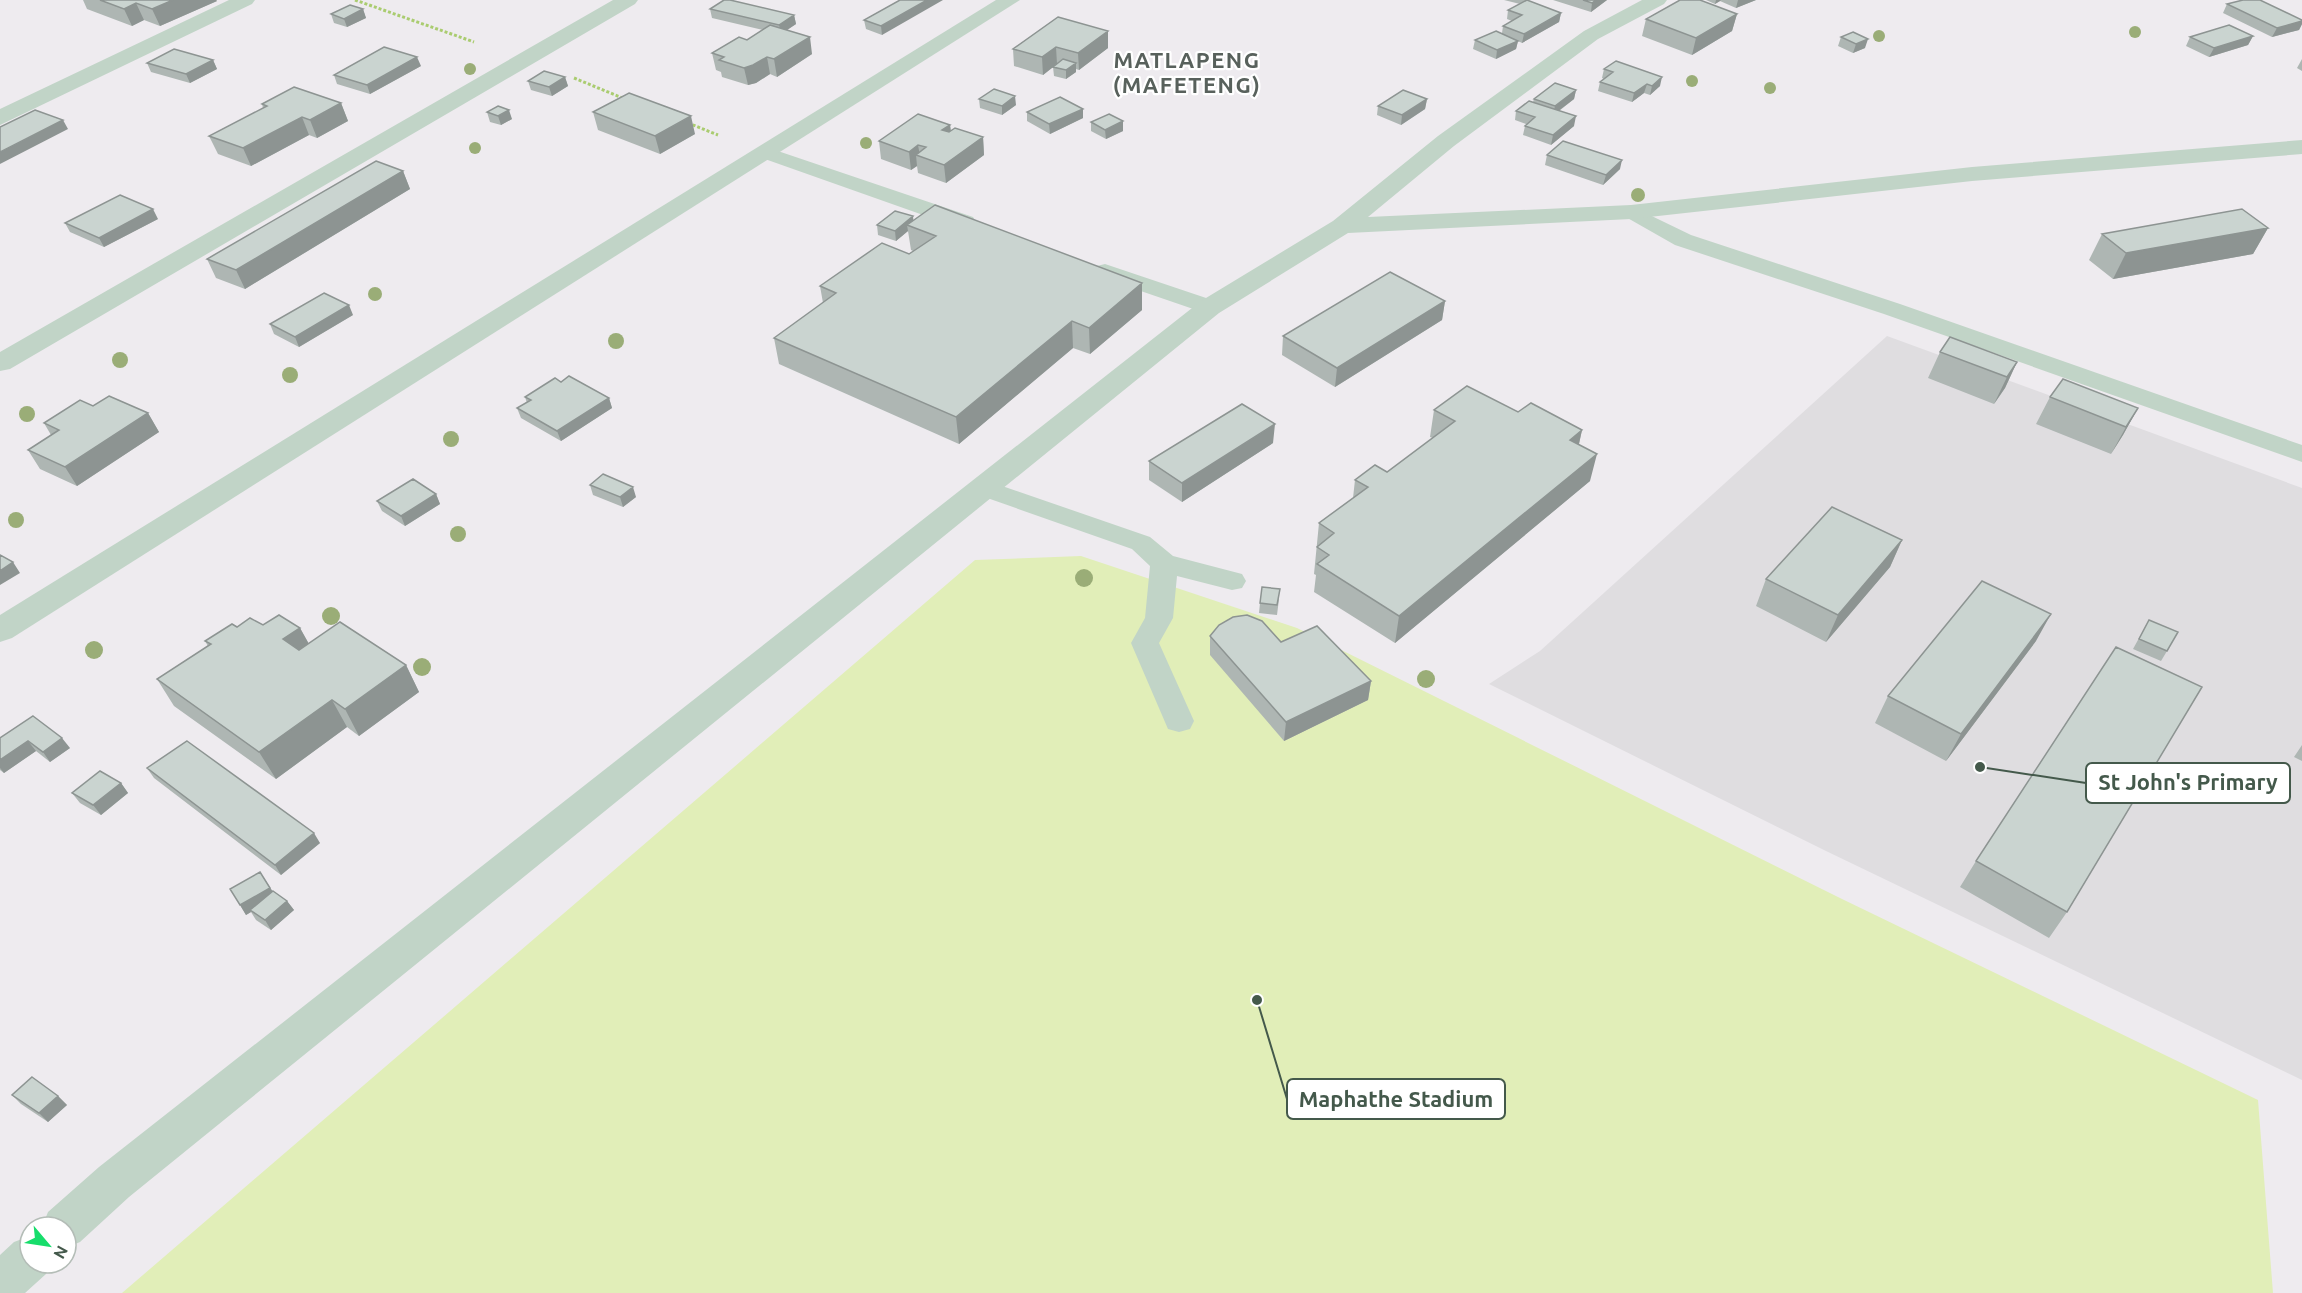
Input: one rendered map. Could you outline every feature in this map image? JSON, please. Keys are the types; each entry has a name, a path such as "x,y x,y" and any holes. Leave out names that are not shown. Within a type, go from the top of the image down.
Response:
{"street":[{"path":"0,118 245,0"},
{"path":"0,363 628,0"},
{"path":"0,630 1010,0"},
{"path":"78,1215 123,1175 982,487 1210,308 1342,226 1446,141 1591,35 1657,0"},
{"path":"1342,226 1631,212 1972,174 2302,147"},
{"path":"0,1285 18,1269"}],"lane":[{"path":"766,153 988,230"},
{"path":"1631,212 1683,240 1903,313 2302,454"},
{"path":"1088,265 1210,308"},
{"path":"982,487 1141,543 1164,563 1232,581"},
{"path":"1164,563 1159,618 1145,643 1179,721"}],"shaded area":[{"path":"1887,336 2302,488 2302,1080 1826,851 1489,684 1540,651"}],"green space":[{"path":"1081,556 1297,628 1842,899 2258,1100 2273,1293 122,1293 975,560"}],"building":[{"path":"100,0 173,0 152,9 136,3 124,9"},
{"path":"724,0 794,15 779,25 710,9"},
{"path":"900,0 927,0 881,26 864,20"},
{"path":"1527,0 1561,13 1524,34 1503,26 1522,15 1508,10"},
{"path":"1680,0 1700,0 1737,14 1696,38 1646,19"},
{"path":"2243,0 2260,0 2302,21 2277,28 2227,4"},
{"path":"350,5 363,9 344,19 331,14"},
{"path":"1058,17 1108,31 1078,53 1056,47 1042,57 1013,49"},
{"path":"770,25 810,37 774,59 767,57 744,68 719,60 724,57 712,53 739,37 747,40"},
{"path":"2229,25 2253,36 2214,48 2190,37"},
{"path":"1496,31 1518,41 1497,50 1475,40"},
{"path":"1853,32 1868,39 1856,44 1841,37"},
{"path":"384,47 417,57 367,85 334,75"},
{"path":"174,49 213,60 186,74 147,63"},
{"path":"1063,59 1076,63 1066,70 1053,67"},
{"path":"1616,61 1662,77 1652,86 1647,84 1634,93 1600,82 1613,72 1604,69"},
{"path":"544,71 565,77 549,87 528,81"},
{"path":"1555,83 1576,90 1555,106 1534,99"},
{"path":"294,87 341,103 310,120 302,117 243,148 209,136 267,106 262,104"},
{"path":"994,89 1015,96 1002,106 979,99"},
{"path":"1403,90 1427,99 1402,115 1378,106"},
{"path":"629,93 691,116 655,136 593,112"},
{"path":"1060,97 1083,109 1049,124 1027,112"},
{"path":"1529,101 1576,116 1553,135 1525,126 1535,117 1516,111"},
{"path":"498,106 509,110 498,116 487,112"},
{"path":"35,110 63,120 0,152 0,127"},
{"path":"918,114 950,125 942,130 949,132 955,128 983,137 944,165 916,155 926,147 918,145 909,152 879,141"},
{"path":"1109,114 1123,121 1105,130 1091,122"},
{"path":"1563,141 1622,160 1606,175 1547,155"},
{"path":"376,161 403,171 236,270 207,259"},
{"path":"120,195 153,209 99,238 65,223"},
{"path":"935,205 1142,283 1089,328 1072,321 956,417 774,338 836,293 820,286 882,243 909,254 936,236 907,225"},
{"path":"2242,209 2268,228 2126,253 2102,234"},
{"path":"895,211 913,216 895,231 877,225"},
{"path":"1390,272 1445,301 1337,368 1283,336"},
{"path":"324,293 349,305 295,337 270,324"},
{"path":"1950,337 2017,362 2007,377 1940,352"},
{"path":"569,376 609,398 557,431 517,408 531,400 525,397 555,378 561,382"},
{"path":"2063,379 2138,408 2126,427 2050,397"},
{"path":"1467,386 1518,412 1531,403 1582,430 1570,440 1597,454 1399,616 1317,564 1329,555 1317,547 1334,533 1319,523 1368,487 1355,480 1375,465 1387,472 1455,421 1434,410"},
{"path":"109,396 148,413 65,467 28,450 59,430 44,423 80,400 93,406"},
{"path":"1242,404 1275,424 1182,483 1149,461"},
{"path":"603,474 633,487 620,497 590,485"},
{"path":"413,479 436,494 401,516 377,501"},
{"path":"1832,507 1902,540 1838,615 1766,579"},
{"path":"0,555 13,562 0,571"},
{"path":"1982,581 2051,614 1961,734 1888,696"},
{"path":"1262,587 1280,589 1277,605 1260,603"},
{"path":"279,615 300,628 283,639 299,650 340,622 406,665 345,709 332,700 259,752 157,679 211,644 205,641 232,624 237,627 250,618 263,625"},
{"path":"1247,615 1262,621 1281,642 1317,626 1371,681 1286,722 1210,636 1219,625 1233,617"},
{"path":"2149,620 2178,632 2167,651 2139,639"},
{"path":"2116,647 2202,687 2067,912 1976,861"},
{"path":"33,716 62,738 43,752 28,741 0,760 0,738"},
{"path":"187,741 314,833 275,865 147,768"},
{"path":"100,771 121,783 93,805 72,793"},
{"path":"260,872 270,888 240,905 230,889"},
{"path":"273,891 287,901 265,920 250,910"},
{"path":"32,1077 58,1096 39,1113 12,1095"}],"place":[{"name":"St John's Primary","path":"1980,767"},
{"name":"Maphathe Stadium","path":"1257,1000"}],"district":[{"name":"MATLAPENG (MAFETENG)","path":"1187,72"}]}
